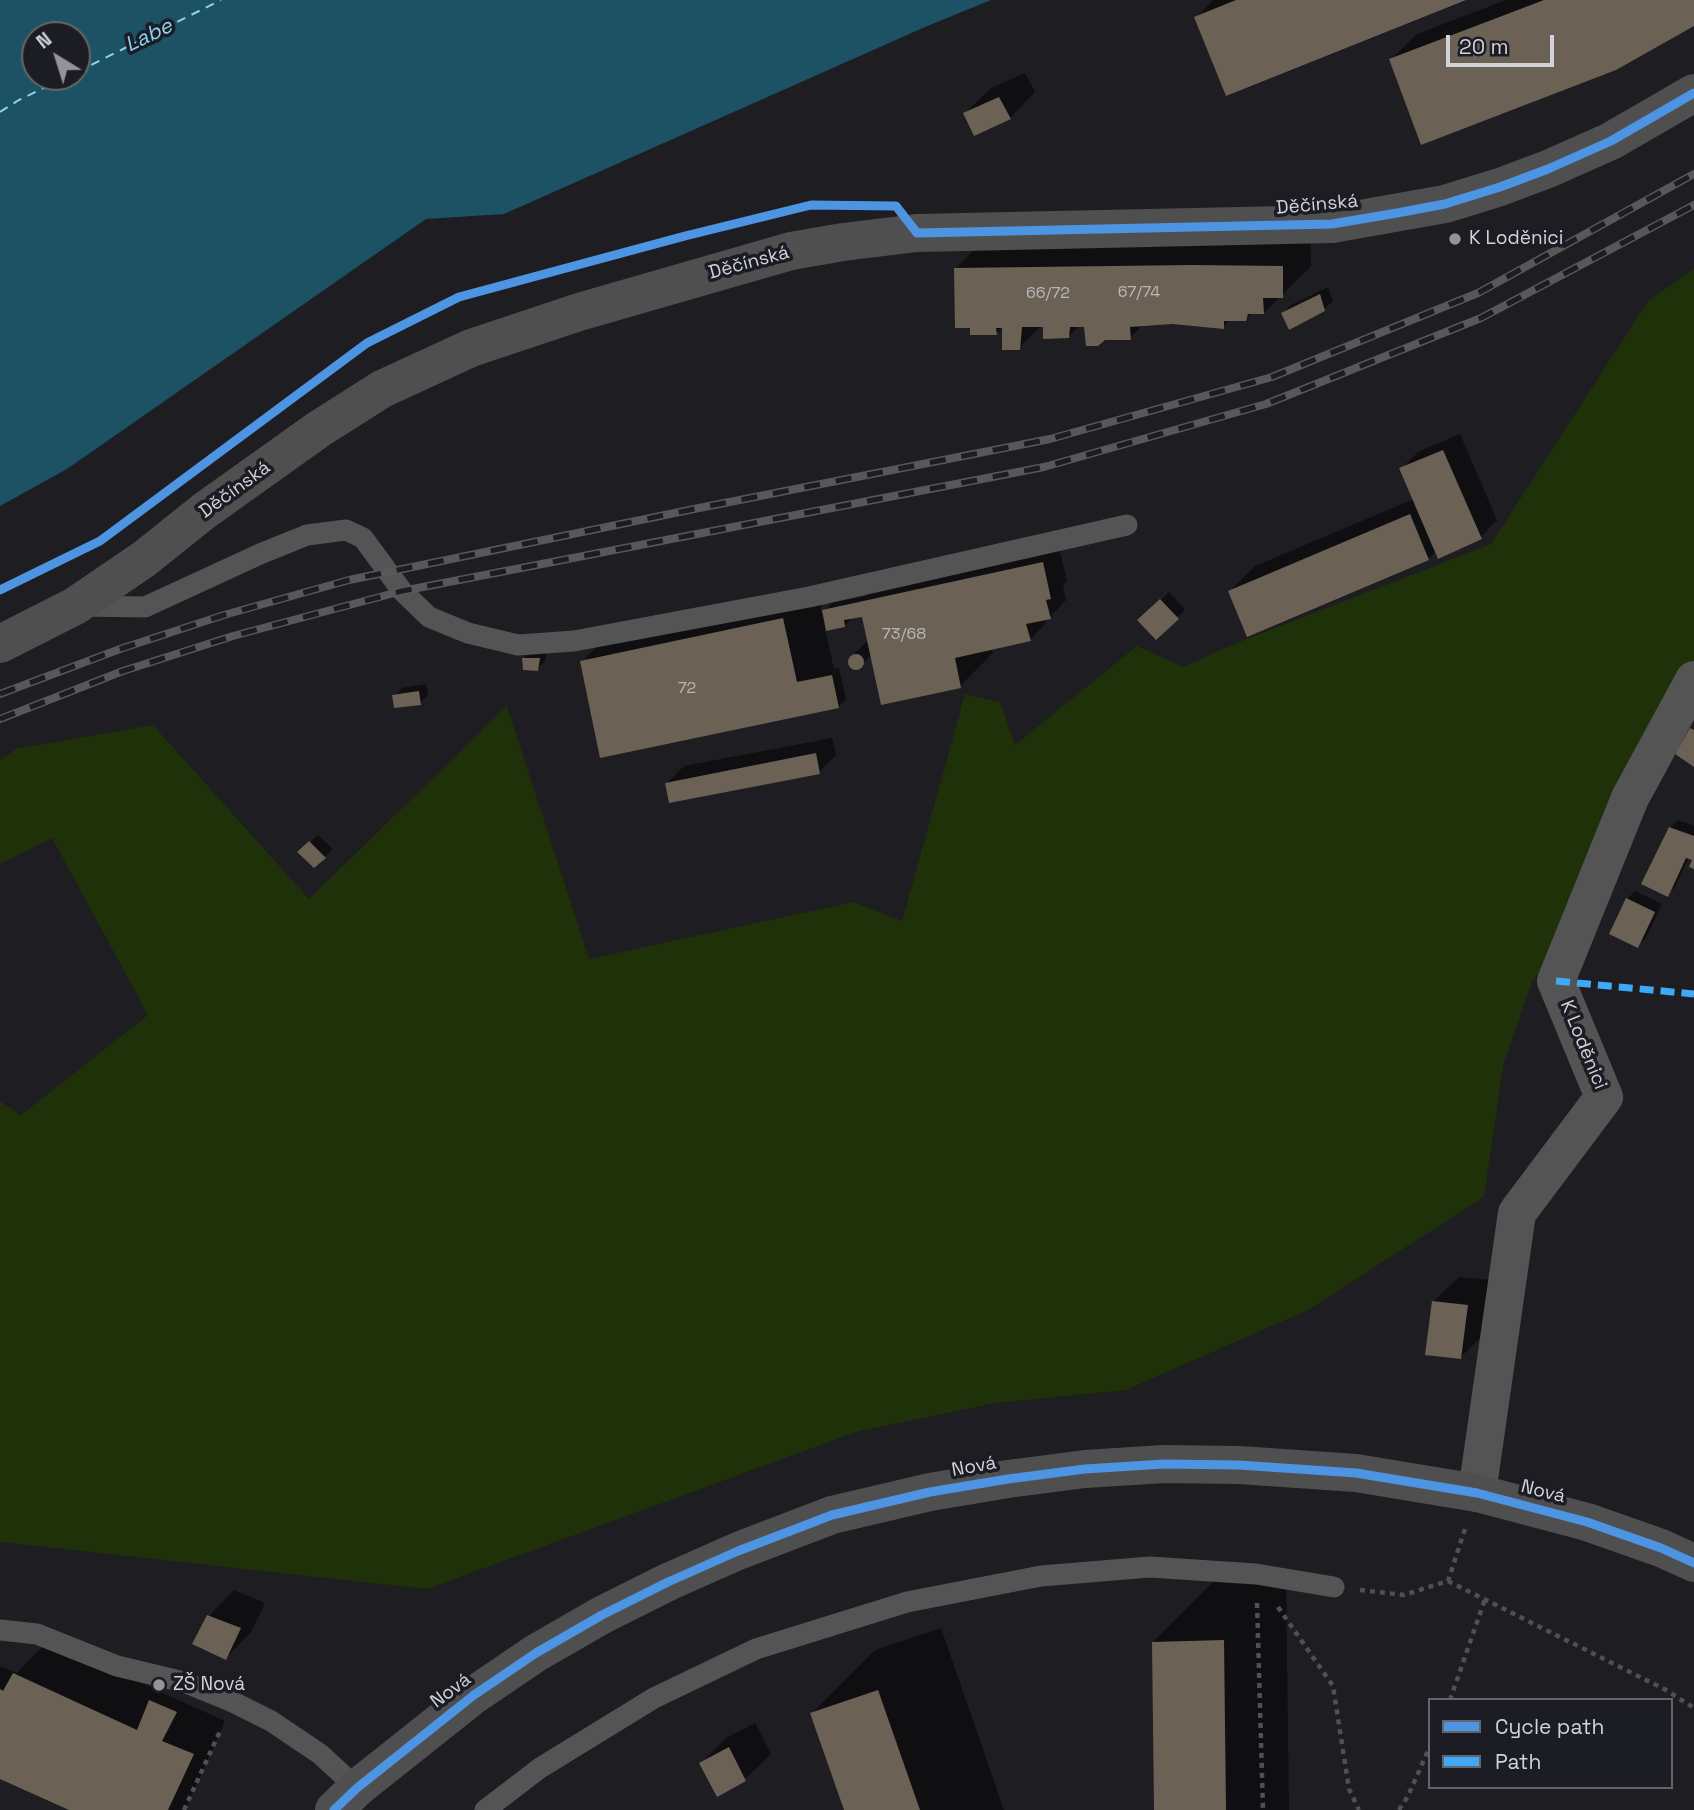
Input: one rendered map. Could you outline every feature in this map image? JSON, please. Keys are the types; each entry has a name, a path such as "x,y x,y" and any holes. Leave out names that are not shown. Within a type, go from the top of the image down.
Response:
{"main road":[{"name":"Děčínská","path":"0,644 75,606 144,559 204,511 309,436 382,389 471,348 579,312 791,251 917,233 1332,224 1445,204 1548,169 1611,141 1694,93"},
{"name":"Nová","path":"346,1799 474,1695 536,1653 602,1615 738,1551 832,1515 930,1492 1085,1469 1164,1464 1239,1465 1356,1473 1477,1493 1587,1522 1661,1548 1694,1563"}],"street":[{"name":"K Loděnici","path":"1477,1493 1517,1213 1604,1097 1556,981 1630,798 1694,680"}],"lane":[{"path":"75,606 145,607 307,535 346,530 363,538 402,591 429,617 468,633 518,645 574,641 809,597 1127,525"},
{"path":"485,1810 540,1768 654,1698 756,1648 907,1602 1041,1576 1150,1567 1256,1574 1334,1587"},
{"path":"0,1630 37,1634 117,1666 184,1682 271,1721 320,1754 346,1799"}],"path":[{"path":"1448,1581 1477,1493"},
{"path":"1256,1574 1263,1810"},
{"path":"1256,1574 1333,1686 1349,1788 1359,1810"},
{"path":"1334,1587 1404,1595 1448,1581 1666,1690 1694,1708"},
{"path":"1451,1698 1485,1599"},
{"path":"184,1810 233,1703"},
{"path":"1399,1810 1428,1751"}],"green space":[{"path":"1694,269 1694,661 1565,942 1532,981 1503,1066 1484,1197 1308,1310 1126,1390 996,1403 859,1431 427,1589 0,1542 0,1101 21,1115 148,1015 52,838 0,864 0,760 16,749 153,725 309,899 507,706 589,959 854,902 902,921 965,694 1000,702 1015,745 1137,646 1183,667 1234,644 1491,544 1648,301"}],"water":[{"name":"Labe","path":"0,0 991,0 504,214 426,219 67,469 0,506"}],"building":[{"path":"1236,0 1466,0 1226,96 1194,17"},
{"path":"1544,0 1694,0 1694,26 1616,70 1421,145 1389,59"},
{"path":"999,97 1011,119 974,136 963,113"},
{"path":"1283,266 1283,298 1263,298 1264,314 1248,314 1246,321 1224,321 1224,329 1172,324 1130,327 1131,340 1105,340 1098,346 1086,346 1084,327 1070,327 1069,338 1043,339 1043,327 1022,327 1020,350 1002,350 1002,328 996,328 997,335 970,335 970,328 955,328 954,268"},
{"path":"1320,294 1325,311 1289,330 1281,313"},
{"path":"1443,450 1482,539 1438,559 1399,468"},
{"path":"1410,514 1429,560 1247,637 1228,591"},
{"path":"1043,562 1051,599 1046,600 1051,619 1026,624 1031,641 955,658 961,688 881,705 862,617 844,620 845,627 826,631 822,610"},
{"path":"1160,599 1179,619 1156,640 1137,620"},
{"path":"783,618 797,682 832,675 839,708 600,758 580,661"},
{"path":"853,654 859,654 864,662 862,668 853,670 848,665 848,659"},
{"path":"522,658 540,658 538,671 523,670"},
{"path":"419,691 421,705 394,708 392,695"},
{"path":"1690,728 1694,730 1694,767 1675,754"},
{"path":"816,753 820,774 669,803 665,783"},
{"path":"1669,827 1694,836 1694,869 1689,867 1692,860 1686,858 1668,897 1641,884"},
{"path":"309,841 326,858 314,868 297,852"},
{"path":"1626,898 1655,912 1638,948 1609,934"},
{"path":"1432,1301 1468,1305 1461,1359 1425,1355"},
{"path":"207,1615 241,1628 226,1660 192,1644"},
{"path":"1224,1640 1226,1810 1154,1810 1152,1642"},
{"path":"13,1673 137,1730 149,1700 177,1712 162,1741 194,1754 168,1810 69,1810 0,1779 0,1689 3,1691"},
{"path":"878,1690 920,1810 844,1810 810,1713"},
{"path":"729,1747 746,1781 717,1797 699,1763"}],"ferry route":[{"path":"91,65 221,0"},
{"path":"0,112 37,91"}],"railway":[{"path":"0,694 120,649 224,615 349,580 1050,439 1272,377 1478,293 1694,174"},
{"path":"0,719 123,671 233,636 402,591 1044,467 1266,404 1481,318 1694,205"}],"marked path":[{"path":"1556,981 1694,994"}],"cycle path":[{"path":"0,590 100,541 367,343 459,297 811,205 896,206 917,233 1332,224 1445,204 1500,187 1611,141 1694,93"},
{"path":"334,1810 357,1788 474,1695 536,1653 602,1615 738,1551 832,1515 930,1492 1085,1469 1164,1464 1239,1465 1356,1473 1477,1493 1587,1522 1661,1548 1694,1563"}],"place":[{"name":"K Loděnici","path":"1455,239"},
{"name":"ZŠ Nová","path":"159,1685"}]}
